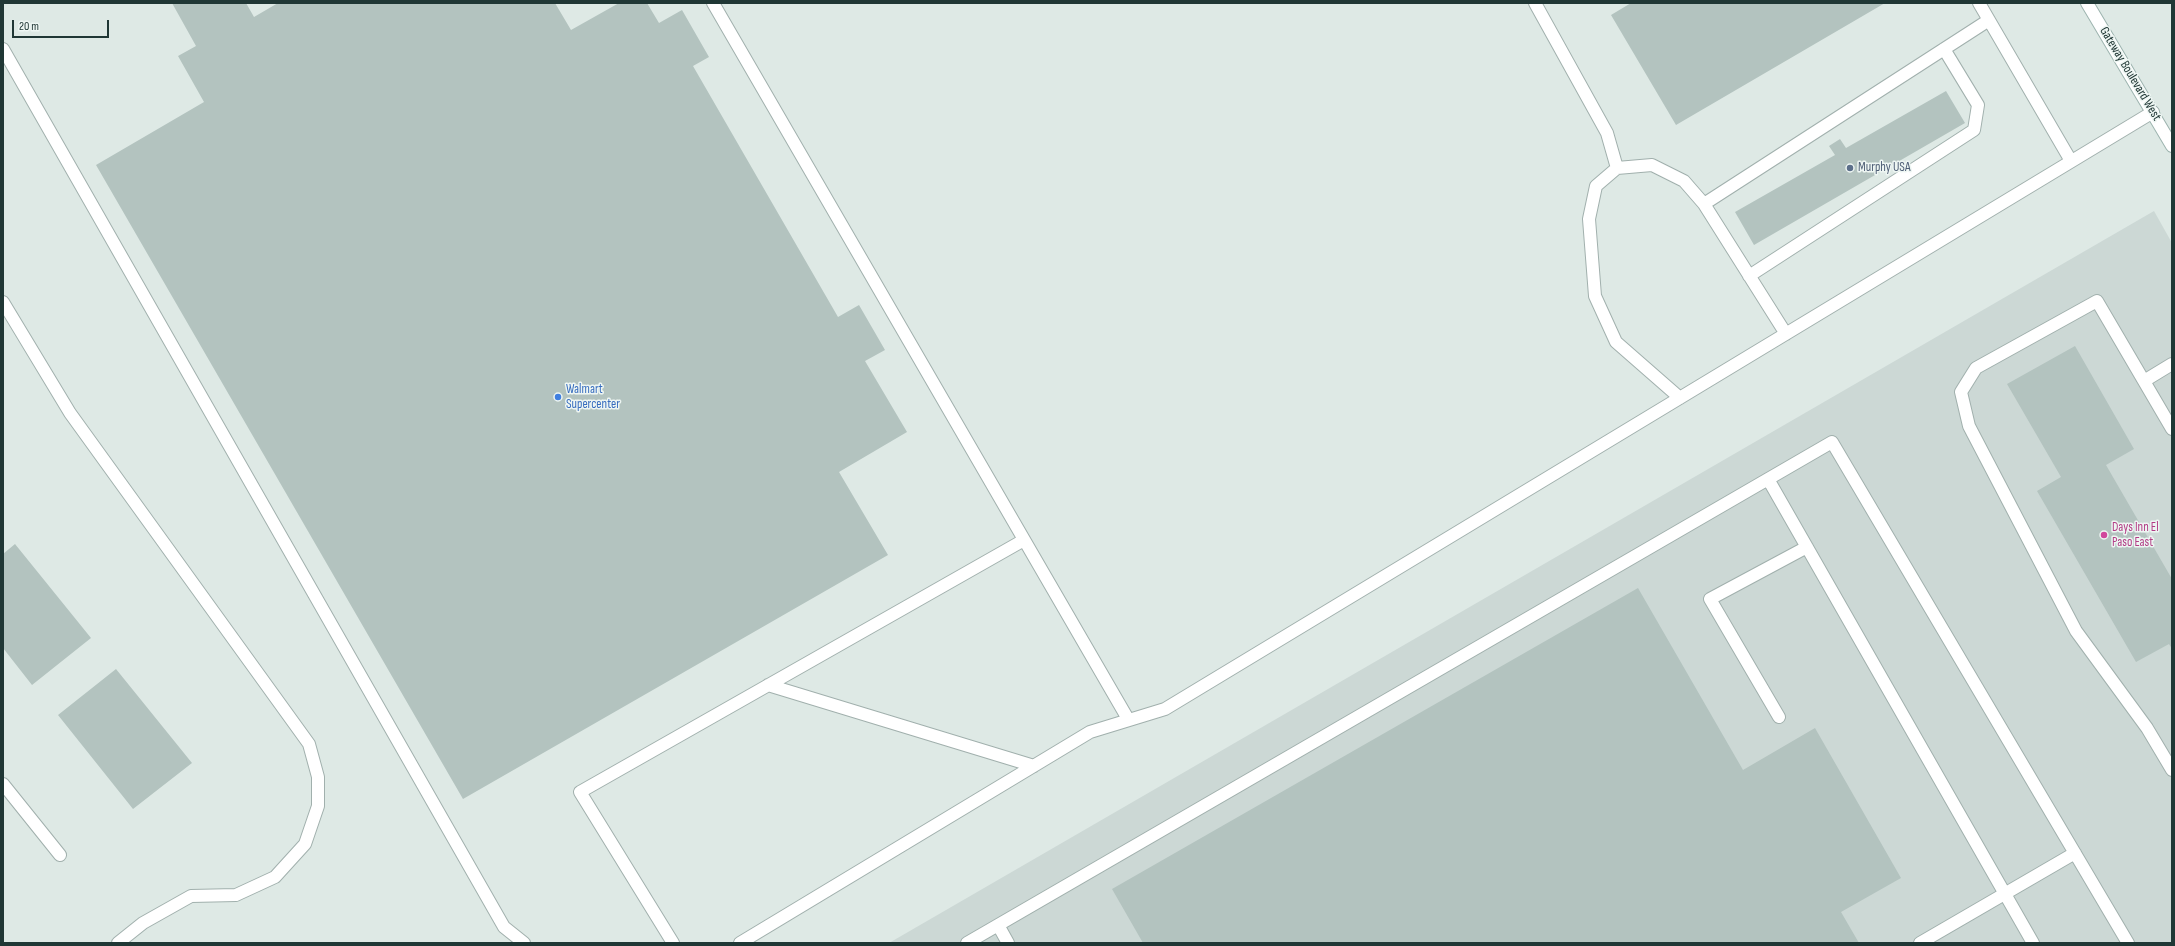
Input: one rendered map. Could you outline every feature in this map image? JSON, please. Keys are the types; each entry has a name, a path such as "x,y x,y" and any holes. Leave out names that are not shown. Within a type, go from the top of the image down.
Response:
{"main road":[{"path":"713,3 1128,719"},
{"path":"1535,3 1607,133 1617,168"},
{"path":"1979,3 2071,161"},
{"name":"Gateway Boulevard West","path":"2087,3 2172,146"},
{"path":"1704,204 1989,20"},
{"path":"3,49 504,927 524,943"},
{"path":"1749,276 1974,130 1978,105 1944,49"},
{"path":"740,943 1090,732 1128,719 1165,709 2153,112"},
{"path":"1680,398 1616,342 1595,296 1589,219 1596,186 1617,168 1652,165 1684,181 1704,204 1786,334"},
{"path":"2172,429 2097,301 1976,368 1961,392 1969,426 2076,631 2147,728 2172,770"},
{"path":"3,302 70,413 309,744 318,777 318,806 305,844 275,877 236,895 192,896 143,923 118,943"},
{"path":"2144,381 2172,364"},
{"path":"967,943 1832,442 2128,943"},
{"path":"1768,479 2033,943"},
{"path":"673,943 580,792 1024,540"},
{"path":"1780,717 1710,599 1806,547"},
{"path":"768,685 1034,766"},
{"path":"3,784 60,855"},
{"path":"1920,943 2075,853"},
{"path":"998,925 1008,943"}],"shaded area":[{"path":"2154,211 2172,243 2172,943 889,943"}],"building":[{"name":"Walmart Supercenter","path":"172,3 246,3 254,17 278,3 555,3 571,30 619,3 647,3 659,23 682,10 709,57 693,66 838,317 859,305 885,350 865,361 907,432 839,472 888,555 463,799 96,165 204,102 178,56 196,46"},
{"path":"1631,3 1885,3 1676,125 1611,15"},
{"name":"Murphy USA","path":"1946,91 1965,123 1754,245 1735,212 1835,155 1829,146 1840,139 1846,148"},
{"name":"Days Inn El Paso East","path":"2075,346 2134,449 2106,465 2172,579 2172,649 2169,644 2136,662 2037,491 2061,477 2007,384"},
{"path":"15,544 91,638 32,685 3,648 3,554"},
{"path":"1638,588 1743,770 1815,728 1901,878 1841,912 1859,943 1143,943 1112,889"},
{"path":"116,669 192,763 133,809 58,715"}],"place":[{"name":"Murphy USA","path":"1850,168"},
{"name":"Walmart Supercenter","path":"558,397"},
{"name":"Days Inn El Paso East","path":"2104,535"}]}
